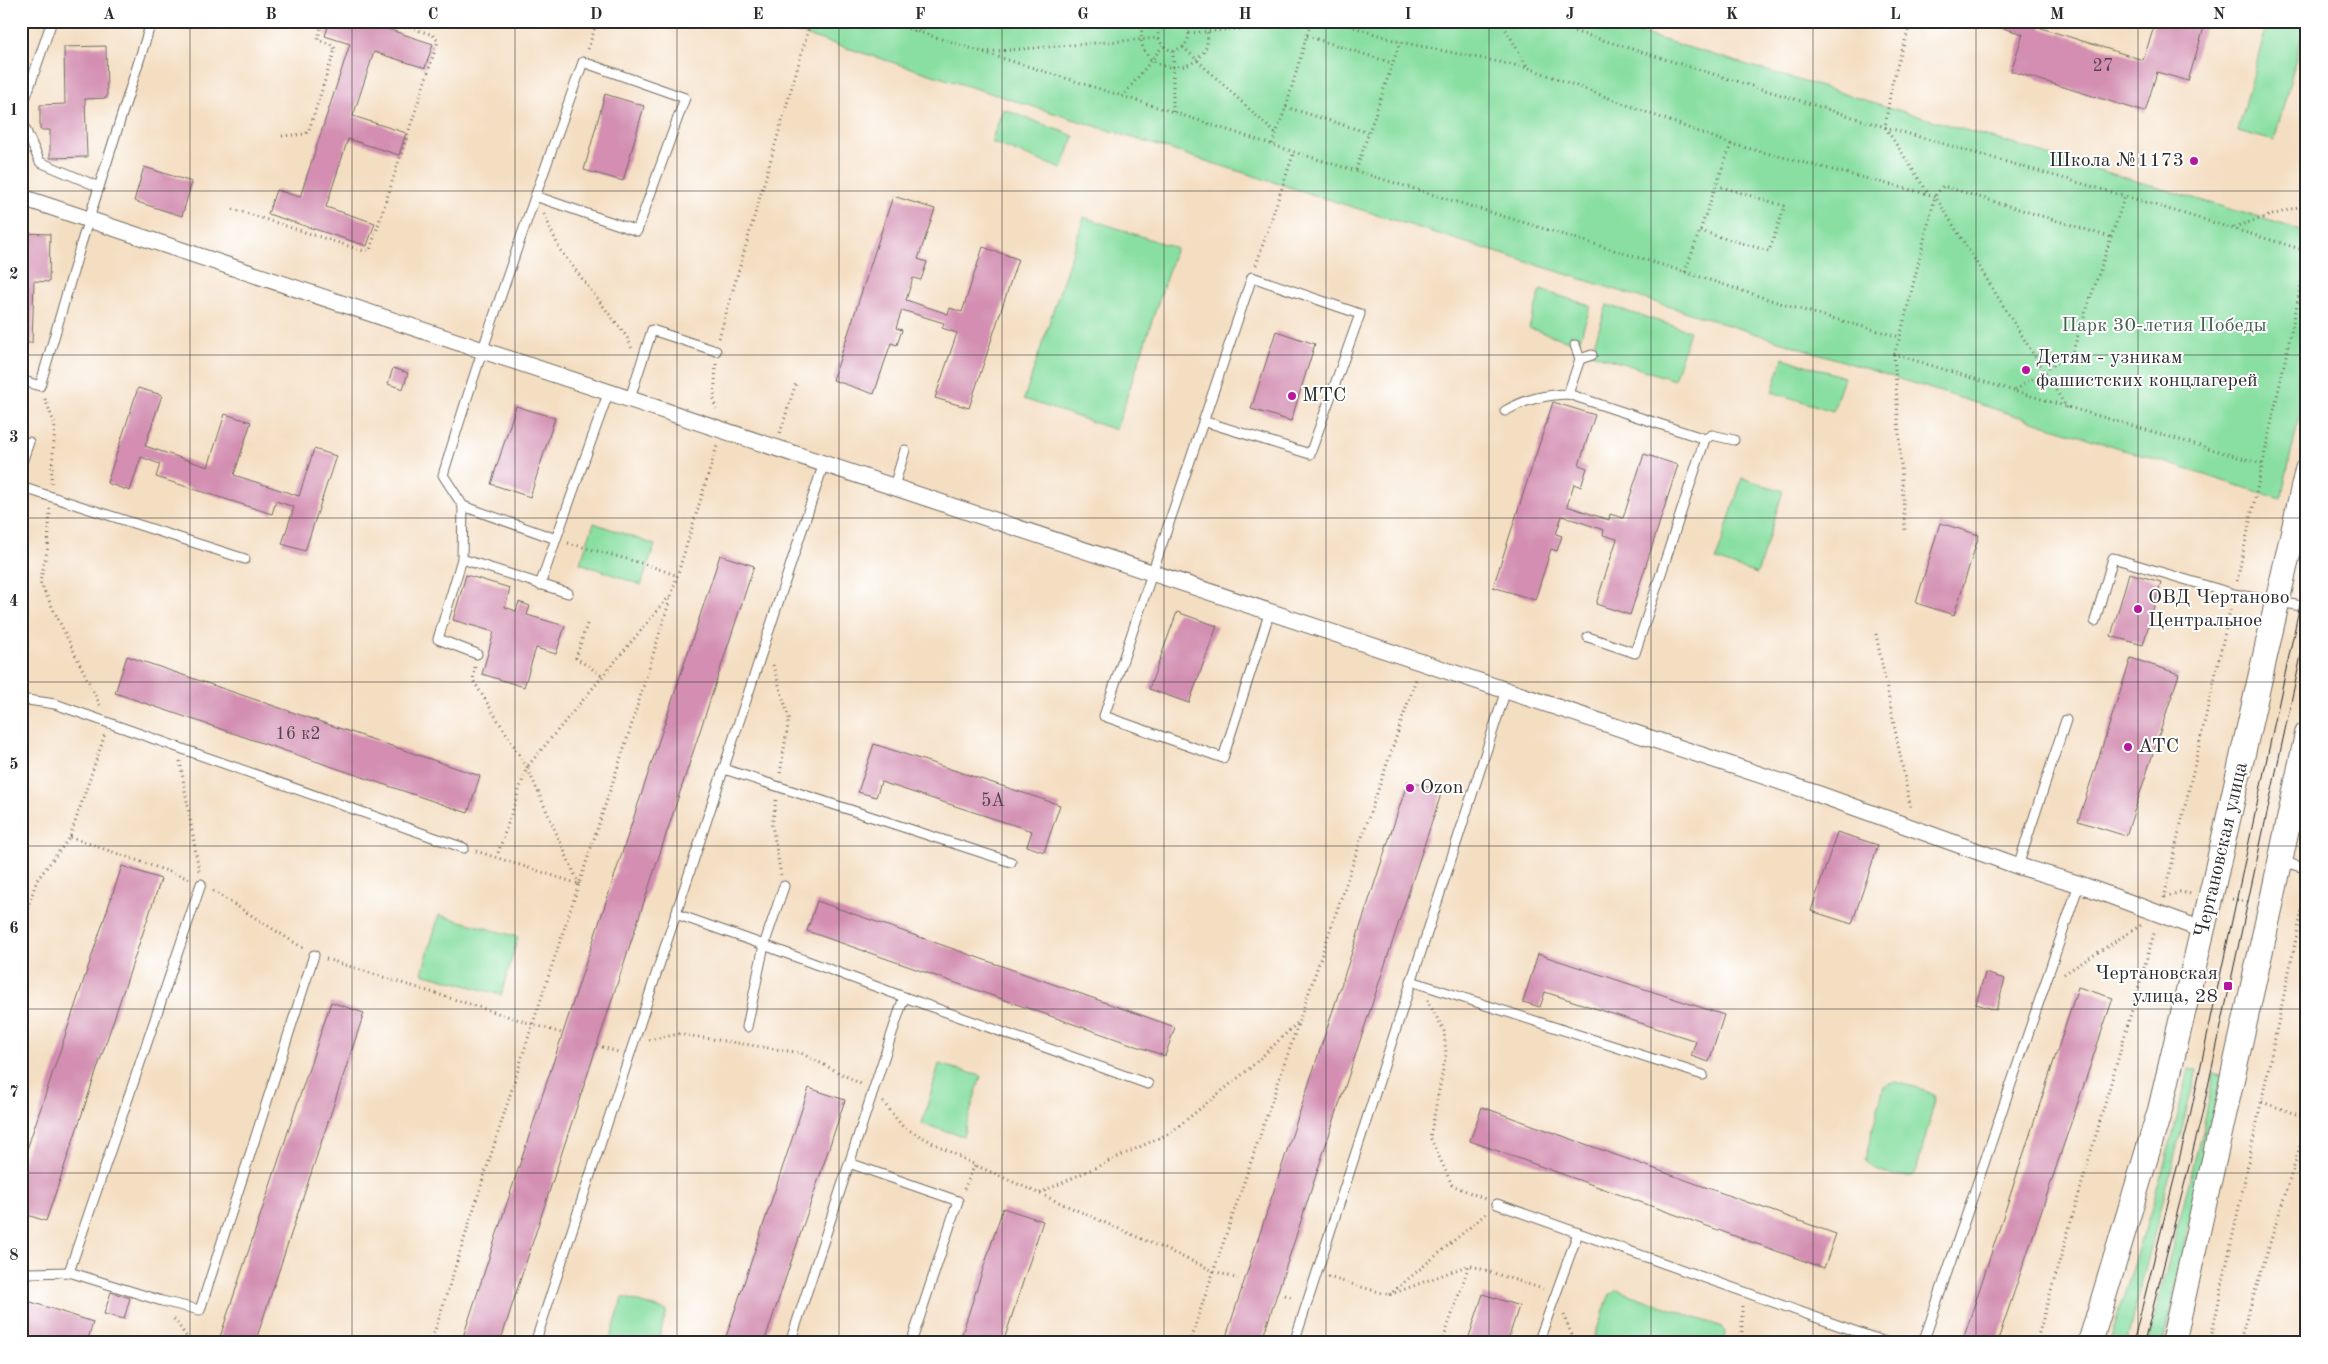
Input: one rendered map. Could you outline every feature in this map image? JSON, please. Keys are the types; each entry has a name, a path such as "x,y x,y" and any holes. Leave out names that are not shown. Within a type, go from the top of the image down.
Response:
{"main road":[{"name":"Чертановская улица","path":"2090,1343 2160,1110 2278,602 2301,516 2307,470"},
{"path":"2174,1343 2307,734"}],"street":[{"path":"21,197 1832,798 2018,866 2079,884 2203,930"}],"lane":[{"path":"21,111 52,21"},
{"path":"21,380 40,386 99,187 150,26 136,21"},
{"path":"477,654 438,640 462,558 463,506 443,475 481,349 535,196 583,62 685,98 636,231 535,196"},
{"path":"21,120 40,162 99,187"},
{"path":"1203,421 1310,454 1360,314 1252,277 1203,421 1152,572 1104,716 1223,758 1270,611"},
{"path":"630,398 652,330 716,351"},
{"path":"1568,394 1580,359 1575,345"},
{"path":"1580,359 1592,355"},
{"path":"540,584 609,391"},
{"path":"1505,411 1530,398 1568,394 1705,439"},
{"path":"1588,638 1636,653 1705,439 1712,435 1734,440"},
{"path":"21,465 29,442"},
{"path":"894,486 905,450"},
{"path":"536,1343 824,463"},
{"path":"21,487 245,559"},
{"path":"463,506 556,539"},
{"path":"462,558 568,594"},
{"path":"2095,621 2113,558 2234,594 2307,607"},
{"path":"1294,1343 1506,690"},
{"path":"21,699 55,704 464,848"},
{"path":"2018,866 2066,720"},
{"path":"724,769 1010,862"},
{"path":"2280,860 2307,869"},
{"path":"69,1272 201,884"},
{"path":"1923,1343 2042,988 2079,884"},
{"path":"747,1027 764,945 784,886"},
{"path":"676,914 1148,1084"},
{"path":"21,1270 30,1273 69,1272 162,1301 200,1310 314,955"},
{"path":"1411,981 1703,1075"},
{"path":"790,1343 904,997"},
{"path":"849,1163 958,1201 911,1343"},
{"path":"1497,1204 1888,1343"},
{"path":"1538,1343 1578,1233"}],"path":[{"path":"282,136 306,134 309,130 335,49 333,45 318,40 322,21"},
{"path":"234,209 364,251 370,250 438,41 433,35 390,21"},
{"path":"583,62 597,21"},
{"path":"431,1343 673,592 722,429 714,401 716,351 811,21"},
{"path":"884,21 1294,152 1685,272 1792,307 1900,337"},
{"path":"914,31 944,21"},
{"path":"1144,21 1141,39 1143,48 1152,60 1164,67 1173,68 1183,67 1196,60 1204,50 1208,31 1205,21"},
{"path":"1163,22 1159,27 1158,38 1163,46 1173,50 1183,47 1187,43 1189,32 1181,21"},
{"path":"1335,21 1400,42 1528,68 1731,144 1935,196 2067,408"},
{"path":"1501,21 1528,68"},
{"path":"1540,21 1886,127 2307,251"},
{"path":"1910,21 1892,83 1886,127 1928,194"},
{"path":"1189,32 1311,22 1286,107 1272,144"},
{"path":"1307,36 1392,63"},
{"path":"980,52 1158,38"},
{"path":"1356,170 1400,42"},
{"path":"1122,97 1163,46"},
{"path":"1183,47 1276,134"},
{"path":"1173,50 1173,112"},
{"path":"1286,107 1370,133"},
{"path":"1685,272 1718,186 1731,144"},
{"path":"1252,277 1294,152"},
{"path":"1700,231 1769,251 1784,206 1718,186"},
{"path":"1905,530 1894,354 1900,337 1935,196 1943,186 2110,237"},
{"path":"535,196 560,250 628,337 639,369"},
{"path":"2014,391 2072,353 2125,196"},
{"path":"2233,228 2307,204"},
{"path":"2036,1343 2160,913 2234,594 2307,259"},
{"path":"1894,354 2067,408 2262,464"},
{"path":"779,437 796,384"},
{"path":"21,927 36,880 70,837 108,723 40,582 48,547 55,425 40,386"},
{"path":"556,539 648,565 678,576"},
{"path":"497,856 528,767 673,592"},
{"path":"587,624 576,658 604,676"},
{"path":"1876,634 1914,829"},
{"path":"766,641 789,718 780,777"},
{"path":"477,654 473,680 528,767 579,884"},
{"path":"1189,1343 1422,662"},
{"path":"177,747 201,884"},
{"path":"777,796 772,826 784,886"},
{"path":"70,837 201,884 314,955 561,1033"},
{"path":"464,848 497,856 579,884"},
{"path":"2210,1343 2307,887"},
{"path":"2042,988 2160,913"},
{"path":"1389,1295 1497,1204 1452,1185 1430,1137 1446,1054 1444,1030 1421,987 1411,981"},
{"path":"1039,1193 1170,1133 1249,1069 1299,1022"},
{"path":"634,1042 678,1034 801,1053 873,1090 903,1127 974,1165 1214,1271 1238,1279"},
{"path":"2262,1102 2307,1118"},
{"path":"2239,1343 2306,1127"},
{"path":"958,1201 974,1165"},
{"path":"21,1245 23,1246 21,1252"},
{"path":"1316,1273 1389,1295 1469,1265 1556,1294 1575,1343"},
{"path":"1442,1343 1469,1265"},
{"path":"1742,1291 1742,1343"},
{"path":"162,1301 191,1343"}],"green space":[{"name":"Парк 30-летия Победы","path":"761,21 1600,21 2307,232 2307,381 2281,499"},
{"path":"2268,21 2291,21 2305,25 2274,141 2238,131"},
{"path":"1003,109 1074,136 1062,169 991,142"},
{"path":"1084,217 1176,248 1116,430 1024,399"},
{"path":"1541,290 1591,306 1578,344 1529,328"},
{"path":"1607,305 1690,331 1674,380 1591,353"},
{"path":"1783,358 1844,377 1833,411 1772,392"},
{"path":"1742,478 1783,491 1757,574 1716,560"},
{"path":"594,523 655,545 641,585 580,563"},
{"path":"439,915 518,937 501,995 422,973"},
{"path":"939,1064 981,1076 963,1136 922,1124"},
{"path":"2189,1069 2197,1070 2126,1343 2109,1343 2142,1241"},
{"path":"2214,1073 2221,1075 2163,1343 2148,1343 2205,1119"},
{"path":"1896,1082 1934,1094 1935,1100 1916,1172 1913,1176 1900,1176 1879,1171 1868,1164 1865,1159 1884,1086"},
{"path":"1617,1290 1722,1327 1726,1332 1725,1343 1592,1343 1609,1296"},
{"path":"623,1297 667,1311 657,1343 609,1343"}],"building":[{"path":"330,21 363,21 433,44 425,68 374,52 353,116 406,133 399,155 348,139 326,207 375,223 367,246 268,214 276,190 300,197 350,44 325,36"},
{"path":"1994,21 2043,21 2041,28 2143,60 2156,21 2206,21 2188,81 2157,72 2145,112 2011,71 2023,34 1993,25"},
{"path":"106,46 107,98 85,99 87,157 50,158 50,130 40,130 40,105 65,104 64,47"},
{"path":"605,94 644,106 623,181 584,170"},
{"path":"144,167 192,182 182,216 134,201"},
{"path":"893,196 935,209 918,259 927,262 921,280 913,278 906,300 948,314 950,308 962,312 983,247 1018,259 969,408 935,398 957,333 942,328 944,323 902,310 896,328 902,330 897,345 891,343 874,394 833,380"},
{"path":"21,233 50,234 49,282 34,281 32,343 21,343"},
{"path":"1276,331 1315,344 1291,421 1251,409"},
{"path":"393,368 408,373 403,389 388,384"},
{"path":"138,388 162,395 145,446 208,467 225,414 251,422 234,475 299,496 314,449 336,456 305,551 282,544 294,507 276,501 272,514 156,477 160,464 141,457 130,491 107,483"},
{"path":"1553,402 1595,415 1579,465 1587,468 1581,487 1574,484 1567,506 1609,520 1610,514 1623,518 1644,454 1678,465 1630,615 1596,604 1617,539 1603,535 1604,530 1562,516 1556,534 1562,536 1557,551 1551,549 1535,600 1493,587"},
{"path":"516,406 555,418 530,497 491,484"},
{"path":"1940,523 1979,535 1954,615 1916,603"},
{"path":"720,555 754,566 500,1343 461,1343"},
{"path":"2129,573 2161,582 2143,645 2111,636"},
{"path":"466,575 510,588 505,607 516,611 519,602 530,606 527,615 565,626 556,654 536,648 524,687 482,674 494,632 453,620"},
{"path":"1177,612 1217,626 1189,703 1149,689"},
{"path":"127,656 480,776 468,813 115,693"},
{"name":"АТС","path":"2131,658 2179,674 2126,836 2078,821"},
{"path":"874,744 1060,805 1044,852 1027,846 1032,831 881,782 876,797 858,792"},
{"path":"1408,781 1442,791 1261,1343 1224,1343"},
{"path":"1837,832 1878,845 1852,924 1811,911"},
{"path":"122,866 161,879 46,1221 21,1213 21,1167"},
{"path":"817,901 1175,1027 1165,1056 807,931"},
{"path":"1538,954 1724,1015 1709,1062 1691,1056 1696,1041 1545,992 1540,1007 1523,1002"},
{"path":"1985,973 2005,979 1996,1010 1976,1004"},
{"path":"2078,987 2113,998 1997,1343 1962,1343"},
{"path":"331,1002 364,1013 255,1343 218,1343"},
{"path":"809,1088 845,1100 764,1343 724,1343"},
{"path":"1482,1107 1836,1234 1824,1268 1470,1141"},
{"path":"1003,1208 1043,1221 1003,1343 959,1343"},
{"path":"111,1292 130,1298 124,1319 104,1314"},
{"path":"1483,1294 1519,1306 1507,1343 1467,1343"},
{"path":"28,1301 93,1322 87,1343 21,1343 21,1324"}],"tram line":[{"path":"2133,1343 2190,1116 2307,572"},
{"path":"2144,1343 2201,1119 2307,628"}],"place":[{"name":"Школа №1173","path":"2194,161"},
{"name":"Детям - узникам фашистских концлагерей","path":"2026,370"},
{"name":"МТС","path":"1292,396"},
{"name":"ОВД Чертаново Центральное","path":"2138,609"},
{"name":"АТС","path":"2128,747"},
{"name":"Ozon","path":"1410,788"},
{"name":"Чертановская улица, 28","path":"2228,986"}]}
